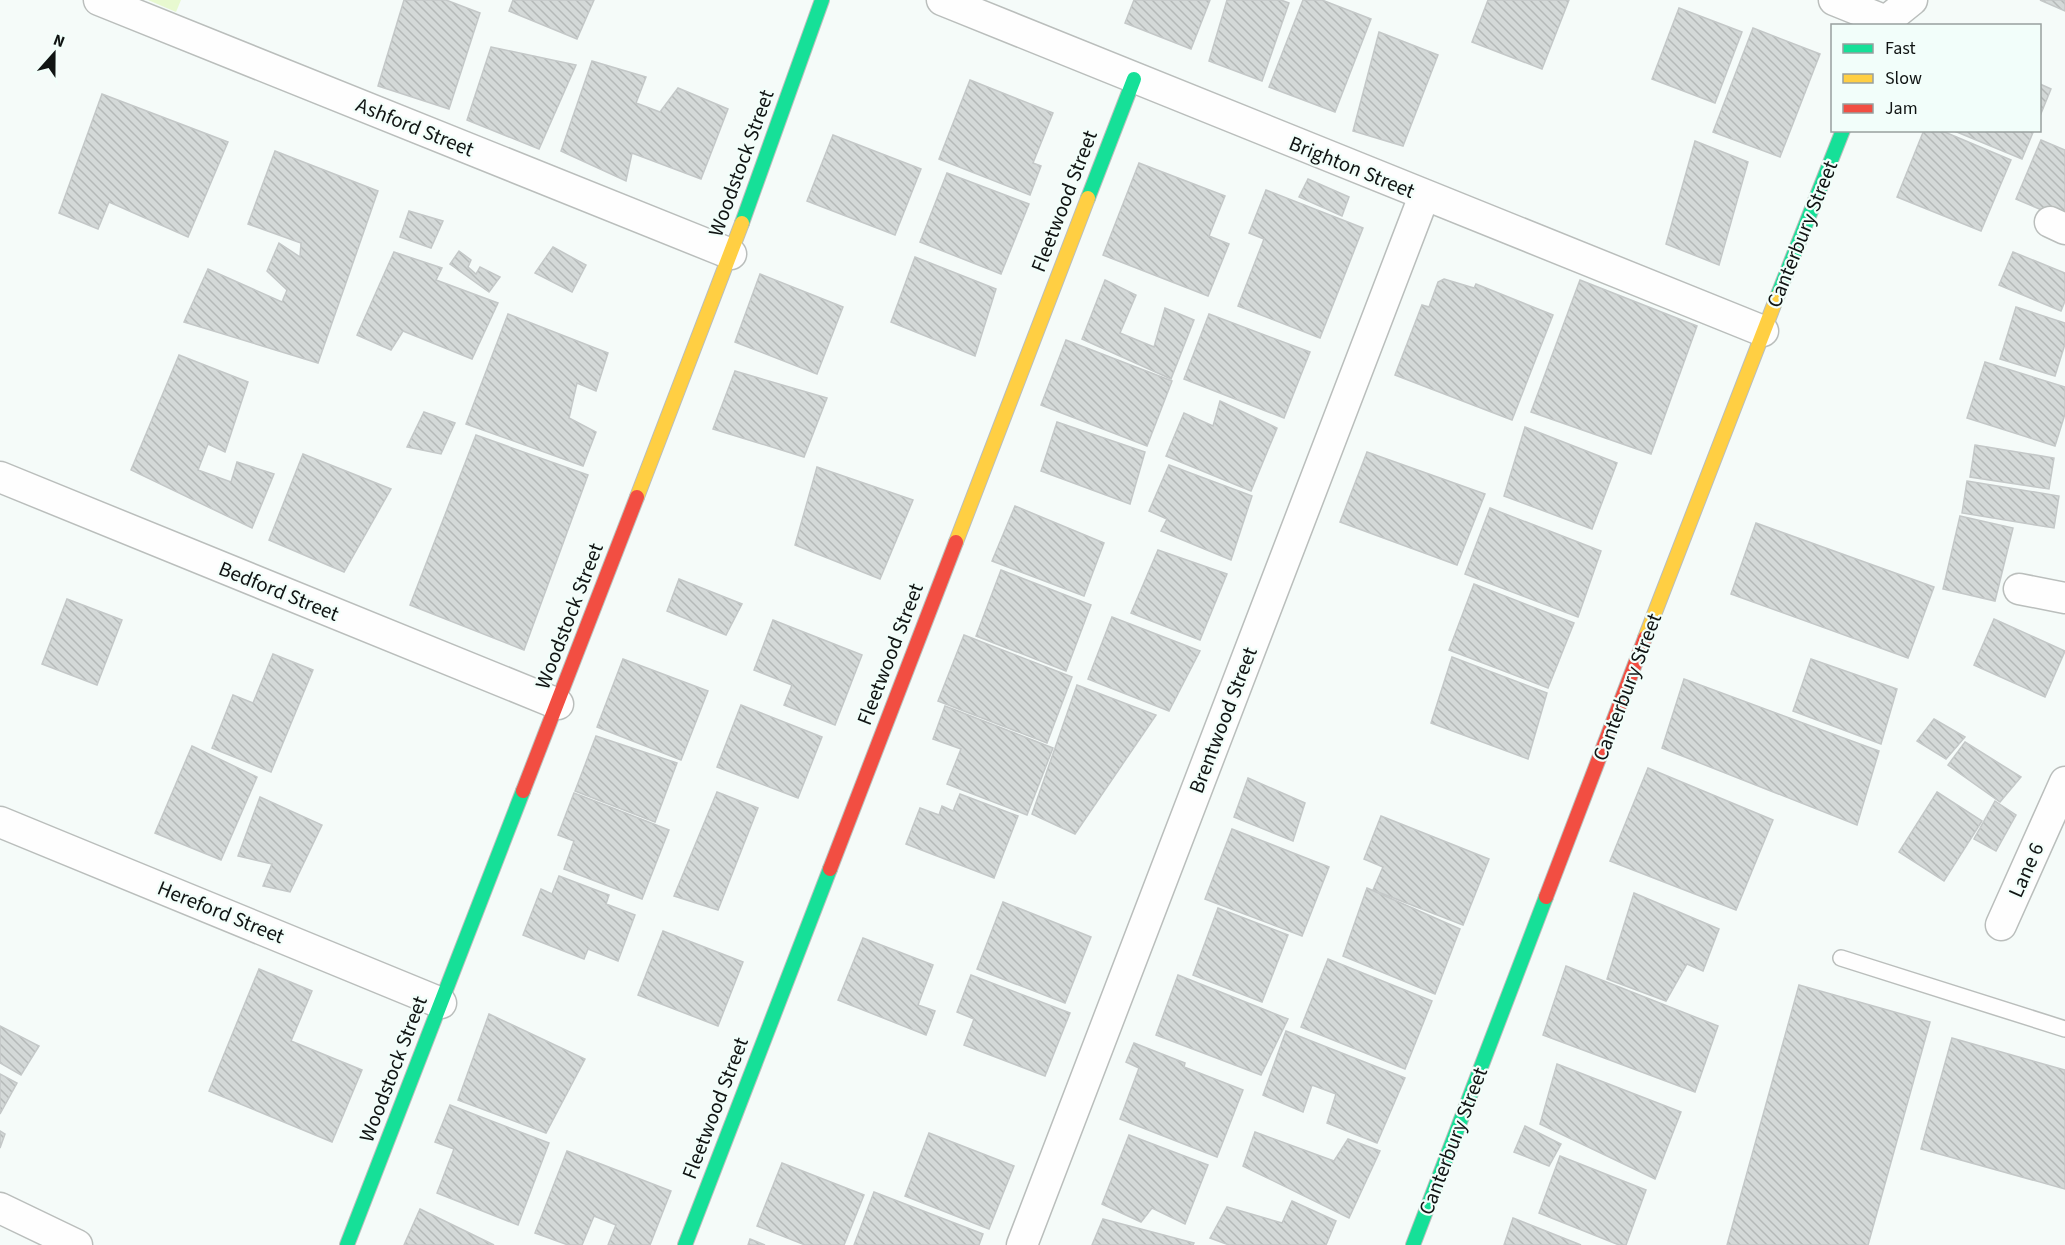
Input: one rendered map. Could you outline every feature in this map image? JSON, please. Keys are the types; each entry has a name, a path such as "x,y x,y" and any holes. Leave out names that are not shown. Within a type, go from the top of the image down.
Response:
{"street":[{"name":"Ashford Street","path":"99,0 731,254"},
{"name":"Woodstock Street","path":"347,1245 731,254 822,0"},
{"name":"Brighton Street","path":"942,0 1763,331"},
{"path":"1833,0 1885,23 1912,0"},
{"name":"Fleetwood Street","path":"685,1245 1134,79"},
{"name":"Canterbury Street","path":"1413,1245 1763,331 1842,132"},
{"name":"Brentwood Street","path":"1022,1245 1424,196"},
{"name":"Bedford Street","path":"0,477 558,704"},
{"path":"2019,589 2065,598"},
{"name":"Lane 6","path":"2001,925 2065,782"},
{"name":"Hereford Street","path":"0,822 441,1003"},
{"path":"0,1208 77,1245"}],"lane":[{"path":"1841,958 2065,1029"}],"green space":[{"path":"148,0 181,0 176,12"}],"building":[{"path":"404,0 446,0 480,13 449,109 378,86"},
{"path":"513,0 594,0 577,39 509,11"},
{"path":"1134,0 1210,0 1191,49 1125,23"},
{"path":"1227,0 1281,0 1289,3 1262,81 1209,61"},
{"path":"1303,0 1322,0 1371,19 1335,112 1269,87"},
{"path":"1488,0 1569,0 1542,69 1472,42"},
{"path":"2040,0 2065,0 2065,11"},
{"path":"1679,8 1742,32 1715,103 1652,79"},
{"path":"1753,28 1820,54 1780,157 1713,132"},
{"path":"1379,32 1438,55 1403,146 1353,131"},
{"path":"491,47 576,65 539,149 467,120"},
{"path":"592,61 646,77 636,103 660,112 678,88 728,109 701,179 632,153 626,181 561,151"},
{"path":"970,80 1053,113 1033,163 1041,166 1030,195 939,159"},
{"path":"2041,84 2051,89 2041,114"},
{"path":"102,94 228,142 188,237 109,202 98,229 59,213"},
{"path":"1923,132 1945,132 2011,160 1981,231 1897,197"},
{"path":"1957,132 2033,132 2022,159"},
{"path":"833,135 921,169 895,235 807,201"},
{"path":"2041,140 2065,150 2065,220 2016,199"},
{"path":"1695,141 1748,162 1719,265 1666,244"},
{"path":"275,151 378,191 318,363 184,322 208,269 282,302 287,290 267,271 279,243 300,257 301,243 248,224"},
{"path":"1139,163 1225,196 1209,236 1229,244 1208,296 1103,255"},
{"path":"947,173 1029,204 1001,274 920,242"},
{"path":"1308,179 1349,197 1342,216 1299,197"},
{"path":"1266,190 1363,228 1320,338 1238,306 1264,239 1249,233"},
{"path":"409,211 443,221 431,248 400,237"},
{"path":"553,247 586,265 572,292 535,273"},
{"path":"459,251 471,260 468,267 476,274 480,267 500,277 489,292 450,264"},
{"path":"394,252 442,268 436,280 498,303 472,359 403,331 391,350 357,335"},
{"path":"2013,252 2065,273 2065,301 2061,311 1999,285"},
{"path":"915,257 996,289 975,356 891,322"},
{"path":"760,274 843,307 817,374 735,342"},
{"path":"1444,279 1474,288 1476,284 1553,315 1512,420 1395,375 1422,305 1429,307 1438,282"},
{"path":"1105,280 1136,295 1120,333 1154,347 1165,308 1194,320 1171,379 1082,339"},
{"path":"1580,280 1697,326 1651,454 1531,412"},
{"path":"2016,307 2065,323 2065,344 2055,376 2000,359"},
{"path":"508,314 608,353 596,391 577,383 569,418 596,432 583,466 466,424"},
{"path":"1209,314 1310,352 1284,418 1184,379"},
{"path":"1066,340 1172,381 1147,446 1041,405"},
{"path":"179,355 248,382 225,452 208,444 198,470 231,482 237,462 274,474 252,528 131,470"},
{"path":"1985,362 2065,387 2065,414 2055,446 1967,418"},
{"path":"735,371 827,398 804,457 713,429"},
{"path":"1220,401 1277,428 1251,491 1166,456 1184,413 1213,426"},
{"path":"424,412 455,423 441,454 407,447"},
{"path":"1057,422 1145,452 1130,504 1041,471"},
{"path":"1525,427 1617,463 1592,529 1504,496"},
{"path":"476,435 588,475 524,650 410,605"},
{"path":"1975,445 2054,458 2049,489 1970,477"},
{"path":"1367,452 1485,494 1457,565 1340,522"},
{"path":"303,454 391,489 344,572 269,540"},
{"path":"1169,465 1252,496 1231,560 1161,531 1167,519 1149,511"},
{"path":"817,467 913,500 880,579 795,545"},
{"path":"1967,481 2059,496 2054,528 1962,513"},
{"path":"1015,506 1104,543 1084,596 992,561"},
{"path":"1490,508 1601,551 1578,617 1465,574"},
{"path":"1960,516 2013,528 1995,601 1943,589"},
{"path":"1756,523 1934,587 1908,658 1731,594"},
{"path":"1158,550 1227,574 1200,640 1131,613"},
{"path":"1001,570 1091,605 1066,671 976,636"},
{"path":"679,579 742,604 726,635 667,611"},
{"path":"1474,584 1574,623 1548,688 1449,650"},
{"path":"67,599 122,620 97,685 42,664"},
{"path":"1112,617 1200,651 1169,711 1088,679"},
{"path":"1994,619 2065,651 2045,697 1974,665"},
{"path":"773,620 862,655 835,725 784,705 792,685 754,670"},
{"path":"964,635 1072,677 1047,743 938,701"},
{"path":"273,654 313,670 271,772 212,748 233,695 253,703"},
{"path":"1452,657 1547,693 1528,759 1431,723"},
{"path":"623,659 708,691 681,760 597,727"},
{"path":"1811,659 1897,689 1881,744 1793,711"},
{"path":"1684,679 1879,751 1857,825 1662,748"},
{"path":"1077,685 1156,715 1075,834 1032,814"},
{"path":"741,705 822,737 798,798 717,767"},
{"path":"945,706 1053,748 1027,815 947,784 961,749 933,739"},
{"path":"1934,719 1965,737 1946,759 1917,741"},
{"path":"596,736 677,763 655,822 575,791"},
{"path":"1965,742 2021,777 2000,802 1948,765"},
{"path":"192,746 257,777 221,860 155,833"},
{"path":"1648,768 1773,820 1736,910 1610,861"},
{"path":"1248,778 1305,803 1293,841 1234,817"},
{"path":"717,792 758,808 718,910 674,896"},
{"path":"1937,792 1982,821 1944,881 1899,852"},
{"path":"574,793 669,830 642,899 564,869 574,841 558,835"},
{"path":"960,794 1018,816 994,878 906,844 920,808 939,815 942,806 953,811"},
{"path":"260,797 322,825 290,892 263,886 272,864 238,856"},
{"path":"1995,801 2016,815 1996,851 1974,839"},
{"path":"1381,816 1489,859 1463,925 1373,890 1383,867 1364,859"},
{"path":"1232,829 1329,867 1302,936 1205,899"},
{"path":"559,876 609,895 606,904 635,915 618,961 588,949 584,959 523,935 541,889 552,894"},
{"path":"1367,888 1460,929 1435,994 1343,956"},
{"path":"1634,893 1719,929 1703,971 1687,964 1666,1001 1607,979"},
{"path":"1003,902 1091,937 1065,1003 977,969"},
{"path":"1218,908 1288,935 1262,1002 1193,975"},
{"path":"663,931 743,962 718,1026 638,995"},
{"path":"863,938 933,965 918,1005 935,1011 926,1035 838,1000"},
{"path":"1328,959 1432,1001 1405,1069 1301,1027"},
{"path":"1566,966 1718,1026 1695,1092 1543,1035"},
{"path":"259,969 312,991 291,1041 362,1070 332,1142 209,1091"},
{"path":"971,975 1070,1013 1045,1076 964,1045 974,1019 957,1012"},
{"path":"1178,975 1288,1019 1261,1075 1156,1035"},
{"path":"1799,985 1930,1022 1868,1245 1727,1245"},
{"path":"489,1014 585,1059 546,1133 458,1100"},
{"path":"0,1026 39,1046 21,1075 0,1063"},
{"path":"1286,1031 1405,1078 1377,1143 1327,1123 1336,1094 1312,1085 1303,1112 1263,1095"},
{"path":"1952,1038 2065,1070 2065,1189 1921,1149"},
{"path":"1134,1043 1185,1063 1184,1067 1243,1090 1217,1157 1120,1119 1139,1068 1126,1062"},
{"path":"1557,1064 1681,1112 1655,1179 1540,1124"},
{"path":"0,1074 17,1083 0,1114"},
{"path":"450,1105 549,1143 518,1225 437,1193 454,1149 435,1142"},
{"path":"1525,1126 1561,1144 1549,1166 1514,1152"},
{"path":"0,1131 5,1134 0,1148"},
{"path":"1255,1132 1334,1161 1348,1139 1380,1151 1349,1218 1243,1166"},
{"path":"929,1133 1014,1166 989,1229 905,1196"},
{"path":"1129,1135 1208,1165 1185,1224 1152,1208 1141,1222 1102,1204"},
{"path":"567,1151 671,1191 650,1245 608,1245 616,1225 594,1216 582,1245 568,1245 535,1233"},
{"path":"1560,1156 1646,1190 1626,1245 1619,1245 1539,1213"},
{"path":"782,1163 864,1195 844,1245 805,1245 757,1226"},
{"path":"874,1192 983,1234 979,1245 854,1245"},
{"path":"1292,1201 1336,1221 1326,1245 1229,1245 1210,1238 1227,1207 1282,1223"},
{"path":"420,1209 494,1245 404,1245"},
{"path":"1513,1218 1581,1245 1504,1245"},
{"path":"1103,1219 1194,1243 1193,1245 1092,1245"},
{"path":"750,1239 765,1245 748,1245"}],"traffic: fast":[{"path":"742,223 822,0"},
{"path":"1088,198 1134,79"},
{"path":"1777,297 1842,132"},
{"path":"347,1245 523,791"},
{"path":"685,1245 830,869"},
{"path":"1413,1245 1546,897"}],"traffic: slow":[{"path":"956,542 1088,198"},
{"path":"637,497 742,223"},
{"path":"1645,638 1777,297"}],"traffic: jam":[{"path":"523,791 637,497"},
{"path":"830,869 956,542"},
{"path":"1546,897 1645,638"}]}
